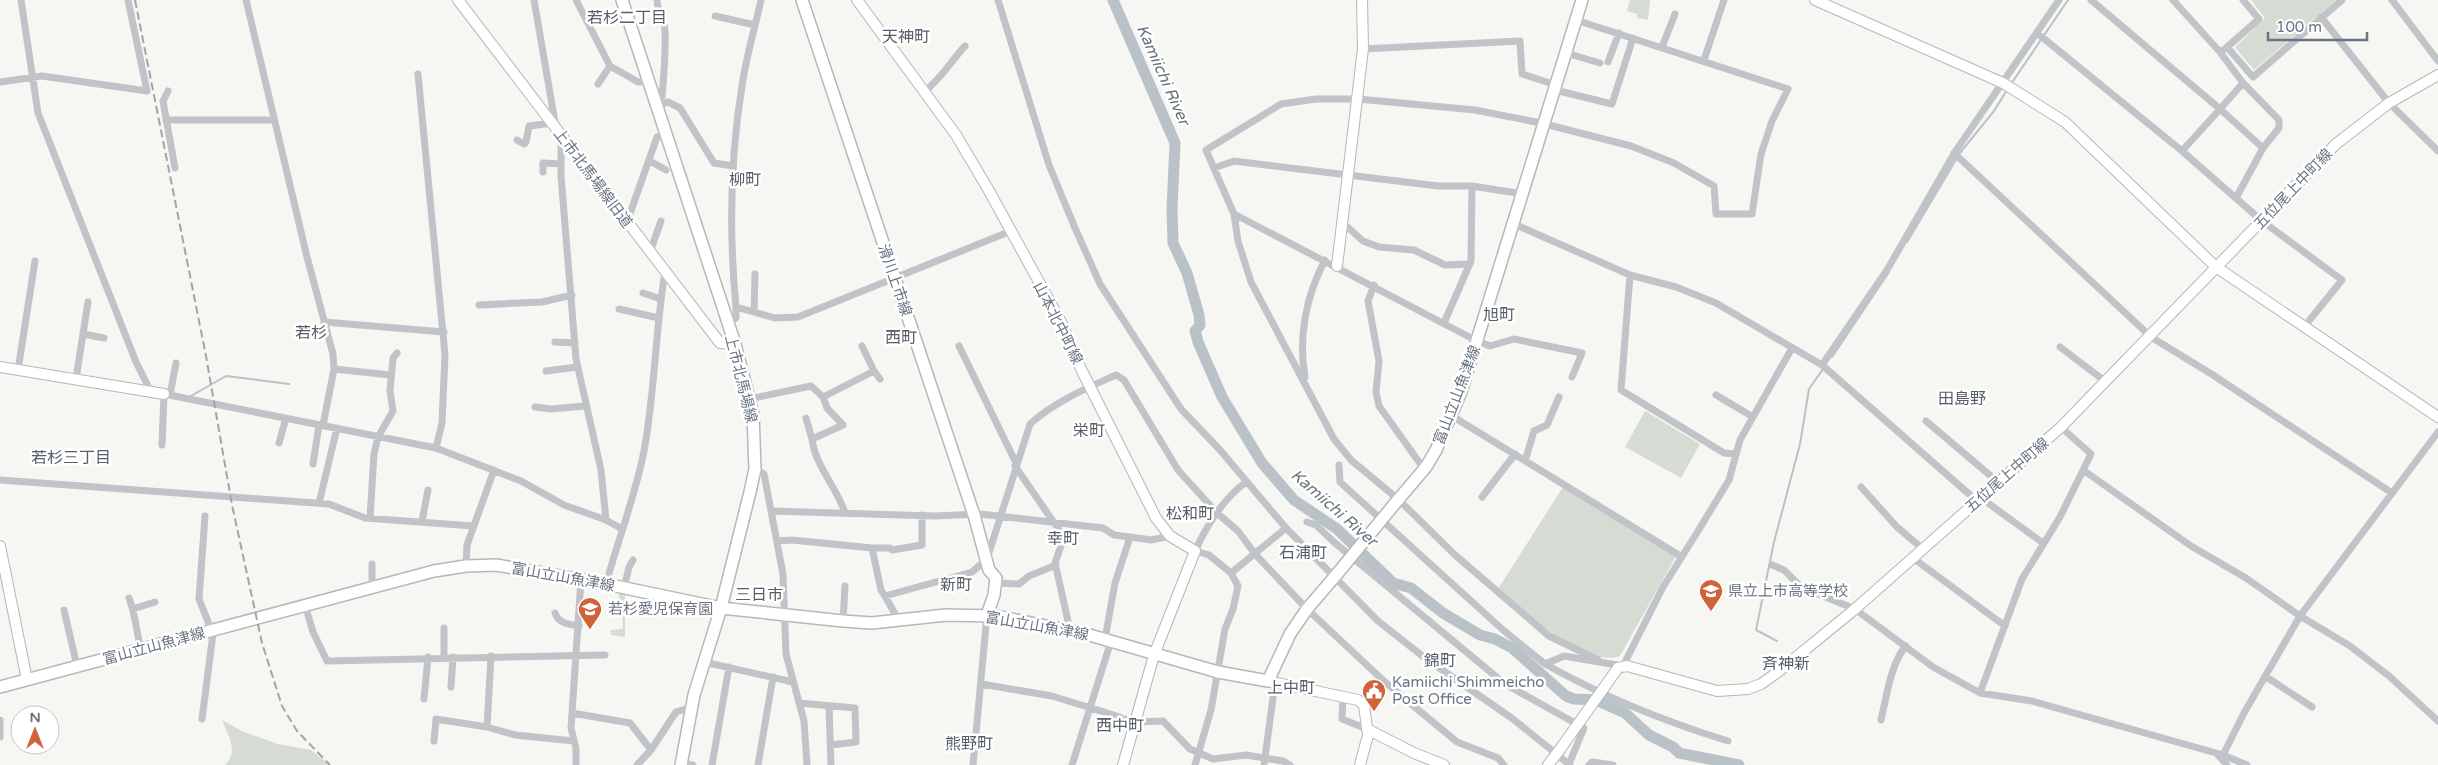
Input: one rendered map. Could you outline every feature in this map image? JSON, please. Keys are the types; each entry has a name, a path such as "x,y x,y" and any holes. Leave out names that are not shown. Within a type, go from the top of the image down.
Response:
{"main road":[{"name":"上市北馬場線旧道","path":"458,0 720,343 735,344"},
{"name":"上市北馬場線","path":"622,0 654,103 735,344 753,414 755,469 721,608 692,707 681,764"},
{"name":"滑川上市線","path":"802,0 974,515 986,560 996,583"},
{"name":"山本北中町線","path":"857,0 956,135 1061,322 1090,386 1156,518 1170,536 1195,552"},
{"path":"1337,266 1363,49 1362,0"},
{"name":"富山立山魚津線","path":"0,687 434,571 466,566 496,566 606,584 721,608 843,622 872,623 946,615 987,615 1070,630 1218,672 1272,682 1290,634 1307,609 1424,469 1436,450 1452,416 1514,224 1582,0"},
{"path":"1815,0 2003,82 2065,122 2216,267 2438,417"},
{"name":"五位尾上中町線","path":"1620,667 1718,691 1748,689 1761,684 1778,672 1855,609 2061,427 2151,337 2216,267 2262,222 2336,144 2389,103 2438,75"},
{"path":"0,367 167,395"},
{"path":"0,546 4,581 27,680"},
{"path":"1123,765 1154,655 1195,552"},
{"path":"987,615 996,583"},
{"path":"1548,765 1620,667"},
{"path":"1272,682 1358,700 1364,705 1368,735 1360,765"},
{"path":"1367,729 1414,754 1444,765"}],"street":[{"path":"20,0 38,113 136,362 151,392"},
{"path":"0,82 32,77 49,77 147,91 128,0"},
{"path":"246,0 333,354 334,369 312,464"},
{"path":"534,0 557,129 578,367 585,406 601,470 606,520"},
{"path":"576,0 610,66 638,82 647,81"},
{"path":"654,103 662,97 666,58 664,46 665,29 657,8 657,0"},
{"path":"727,323 736,318 731,234 733,166 742,84 762,0"},
{"path":"998,0 1049,165 1100,284 1181,409 1286,528 1378,621 1425,658 1513,719 1569,764 1584,728 1505,684 1335,543 1316,524 1307,522"},
{"path":"1704,60 1724,0"},
{"path":"1822,365 1887,270 1954,154 2059,0"},
{"path":"2091,0 2220,109 2263,148"},
{"path":"2173,0 2220,52 2243,83 2279,120 2279,128 2263,148 2236,198"},
{"path":"2220,52 2259,19 2243,0"},
{"path":"2227,47 2253,78 2342,0"},
{"path":"2392,0 2438,60"},
{"path":"1662,47 1675,14"},
{"path":"715,16 756,25"},
{"path":"2321,17 2389,103 2438,151"},
{"path":"1576,20 1704,60 1788,89 1772,122 1761,154 1752,214 1716,214 1714,186 1674,162 1631,146 1545,124 1475,110 1358,99 1316,99 1282,104 1206,150 1234,214 1238,241 1251,282 1334,439 1351,460 1454,554 1549,636 1598,660 1620,667 1663,587 1729,480 1735,454 1753,417 1792,348"},
{"path":"1566,54 1604,62 1619,33"},
{"path":"2037,33 2182,151 2262,222 2342,280 2304,327"},
{"path":"1363,49 1520,41 1522,74 1556,87 1612,104 1633,38"},
{"path":"924,92 937,82 947,66 965,46"},
{"path":"598,84 610,66"},
{"path":"418,74 444,332 445,355 442,423 436,448"},
{"path":"2182,151 2243,83"},
{"path":"168,91 163,101 175,168"},
{"path":"654,103 668,102 680,108 714,163 733,166"},
{"path":"166,120 274,120"},
{"path":"517,140 524,144 526,142 529,126 557,129"},
{"path":"627,222 657,137 665,135"},
{"path":"1954,154 2151,337 2392,492"},
{"path":"650,161 666,170"},
{"path":"1214,168 1234,161 1438,186 1472,186 1523,194"},
{"path":"543,172 543,162 561,164"},
{"path":"1444,323 1470,264 1472,186"},
{"path":"1234,214 1374,285 1477,341 1490,346 1514,339 1582,354 1572,376"},
{"path":"650,252 661,221"},
{"path":"1342,222 1363,241 1379,247 1414,250 1445,264 1470,264"},
{"path":"1514,224 1630,275 1676,287 1716,303 1822,365 1979,500 2043,543"},
{"path":"736,307 775,318 798,317 1011,231"},
{"path":"1307,386 1301,354 1304,319 1313,283 1325,260"},
{"path":"18,370 35,261"},
{"path":"606,584 644,452 665,272"},
{"path":"754,312 755,274"},
{"path":"1630,275 1621,390 1724,453 1735,454"},
{"path":"1374,285 1368,301 1379,362 1376,392 1379,406 1424,469"},
{"path":"643,293 661,299"},
{"path":"479,305 542,302 572,295"},
{"path":"76,379 88,302"},
{"path":"619,309 637,311 641,315 659,318"},
{"path":"324,322 444,332"},
{"path":"83,334 104,338"},
{"path":"555,342 575,343"},
{"path":"862,346 880,379"},
{"path":"959,346 1016,465 1063,540 1056,565 1070,630"},
{"path":"2060,347 2106,382"},
{"path":"370,518 374,454 378,437 393,411 394,403 390,391 393,358 397,353"},
{"path":"162,445 167,395 176,363"},
{"path":"546,371 578,367"},
{"path":"334,369 392,375"},
{"path":"823,397 874,371"},
{"path":"885,596 972,572 986,560 1030,424 1040,415 1090,386 1116,375 1124,380 1178,470 1217,512 1238,531 1255,554 1307,609 1386,683 1458,742 1498,758 1504,765"},
{"path":"749,399 811,386 823,397 827,408 843,425 812,438"},
{"path":"167,395 436,448 521,481 564,505 606,520 622,529"},
{"path":"1716,395 1753,417"},
{"path":"1525,461 1534,431 1547,425 1559,397"},
{"path":"535,407 551,409 585,406"},
{"path":"1452,416 1682,557"},
{"path":"279,443 286,418"},
{"path":"806,418 812,438 814,454 841,499 846,513"},
{"path":"1926,421 1999,483"},
{"path":"1980,692 2022,579 2060,517 2091,454 2061,427"},
{"path":"319,503 337,428"},
{"path":"2220,754 2300,616 2438,432"},
{"path":"1482,497 1516,454"},
{"path":"1339,465 1340,482 1375,512 1418,555 1545,664 1592,690 1672,724 1728,741"},
{"path":"755,469 764,474 785,584 786,654 804,721 807,765"},
{"path":"466,566 467,545 494,470"},
{"path":"2083,470 2192,546 2246,578 2300,616 2356,651 2389,676 2438,721"},
{"path":"0,480 319,503 336,505 353,515 370,518 474,526"},
{"path":"1195,765 1200,754 1218,672 1225,629 1233,609 1238,586 1231,573 1209,555 1195,552 1202,535 1217,512 1233,492 1246,482"},
{"path":"1861,487 1897,527 1923,549"},
{"path":"422,521 428,490"},
{"path":"771,511 999,516 1103,528 1114,535 1151,540 1170,536"},
{"path":"777,541 792,540 890,548 892,550 922,545 922,515"},
{"path":"202,718 212,630 198,599 205,516"},
{"path":"1231,573 1286,528"},
{"path":"1072,765 1091,708 1108,640 1115,583 1130,537"},
{"path":"872,548 881,590 899,621"},
{"path":"1913,558 2006,626"},
{"path":"624,588 629,567 633,560"},
{"path":"372,564 372,588"},
{"path":"996,583 1019,584 1030,576 1056,565"},
{"path":"1772,565 1784,570 1801,587 1855,609 1933,667 1980,692 2032,701 2220,754 2246,765"},
{"path":"576,765 576,748 571,728 581,580"},
{"path":"843,622 846,586"},
{"path":"130,598 137,620 135,628 140,649"},
{"path":"133,609 155,602"},
{"path":"306,605 313,632 327,661 577,654 605,655"},
{"path":"64,610 77,666"},
{"path":"555,613 557,619 563,623 579,626"},
{"path":"973,765 987,615"},
{"path":"444,628 444,657"},
{"path":"1881,720 1901,651 1906,646"},
{"path":"488,727 492,656"},
{"path":"1545,664 1564,656 1598,660"},
{"path":"451,687 453,657"},
{"path":"424,699 428,658"},
{"path":"704,662 793,682"},
{"path":"712,765 729,667"},
{"path":"2265,676 2312,708"},
{"path":"758,765 773,677"},
{"path":"1265,761 1272,682"},
{"path":"981,684 1052,696 1135,722 1163,721 1190,749 1220,760 1246,755 1265,761 1290,765"},
{"path":"1343,697 1342,719 1367,729"},
{"path":"799,704 855,708 856,742 831,745"},
{"path":"829,706 831,765"},
{"path":"637,765 651,750 676,712 692,707"},
{"path":"572,713 630,723 651,750"},
{"path":"434,741 436,718 488,727 515,735 574,741"},
{"path":"0,720 0,737"},
{"path":"2220,754 2227,765"},
{"path":"1590,765 1592,762 1613,765"},
{"path":"681,764 693,765"}],"shaded area":[{"path":"1630,0 1650,0 1648,20 1637,18 1637,14 1627,11"},
{"path":"2251,0 2336,0 2254,70 2235,47 2265,18"},
{"path":"1645,411 1700,444 1681,478 1625,447"},
{"path":"1563,487 1676,556 1620,656 1606,658 1590,654 1573,646 1538,623 1498,589"},
{"path":"619,591 625,593 625,637 611,635 611,630 623,629 622,607 619,607"},
{"path":"222,720 244,732 278,744 311,750 330,765 225,765 229,760 232,749"}],"waterway":[{"name":"Kamiichi River","path":"1113,0 1175,143 1172,209 1173,243 1187,273 1199,315 1200,325 1195,331 1198,342 1222,397 1262,463 1294,500 1337,529 1393,583 1411,588 1443,613 1480,635 1495,639 1512,648 1566,696 1574,699 1596,700 1625,713 1649,735 1673,747 1679,753 1739,765"},
{"path":"2011,84 2068,0"},
{"path":"1959,154 1994,111 2007,90"},
{"path":"1907,242 1957,158"},
{"path":"1832,357 1889,272"},
{"path":"1777,641 1756,630 1774,542 1800,444 1809,389 1823,369"},
{"path":"191,396 226,376 289,384"}],"railway":[{"path":"135,0 206,356 232,505 262,643 282,706 297,731 330,765"}],"place":[{"name":"県立上市高等学校","path":"1711,612"},
{"name":"若杉愛児保育園","path":"590,630"},
{"name":"Kamiichi Shimmeicho Post Office","path":"1374,712"}],"district":[{"name":"若杉二丁目","path":"627,18"},
{"name":"天神町","path":"906,37"},
{"name":"柳町","path":"745,180"},
{"name":"旭町","path":"1499,315"},
{"name":"若杉","path":"311,333"},
{"name":"西町","path":"901,338"},
{"name":"田島野","path":"1962,399"},
{"name":"栄町","path":"1089,431"},
{"name":"若杉三丁目","path":"71,458"},
{"name":"松和町","path":"1190,514"},
{"name":"幸町","path":"1063,539"},
{"name":"石浦町","path":"1303,553"},
{"name":"新町","path":"956,585"},
{"name":"三日市","path":"759,595"},
{"name":"錦町","path":"1440,661"},
{"name":"斉神新","path":"1786,664"},
{"name":"上中町","path":"1291,688"},
{"name":"西中町","path":"1120,726"},
{"name":"熊野町","path":"969,744"}]}
